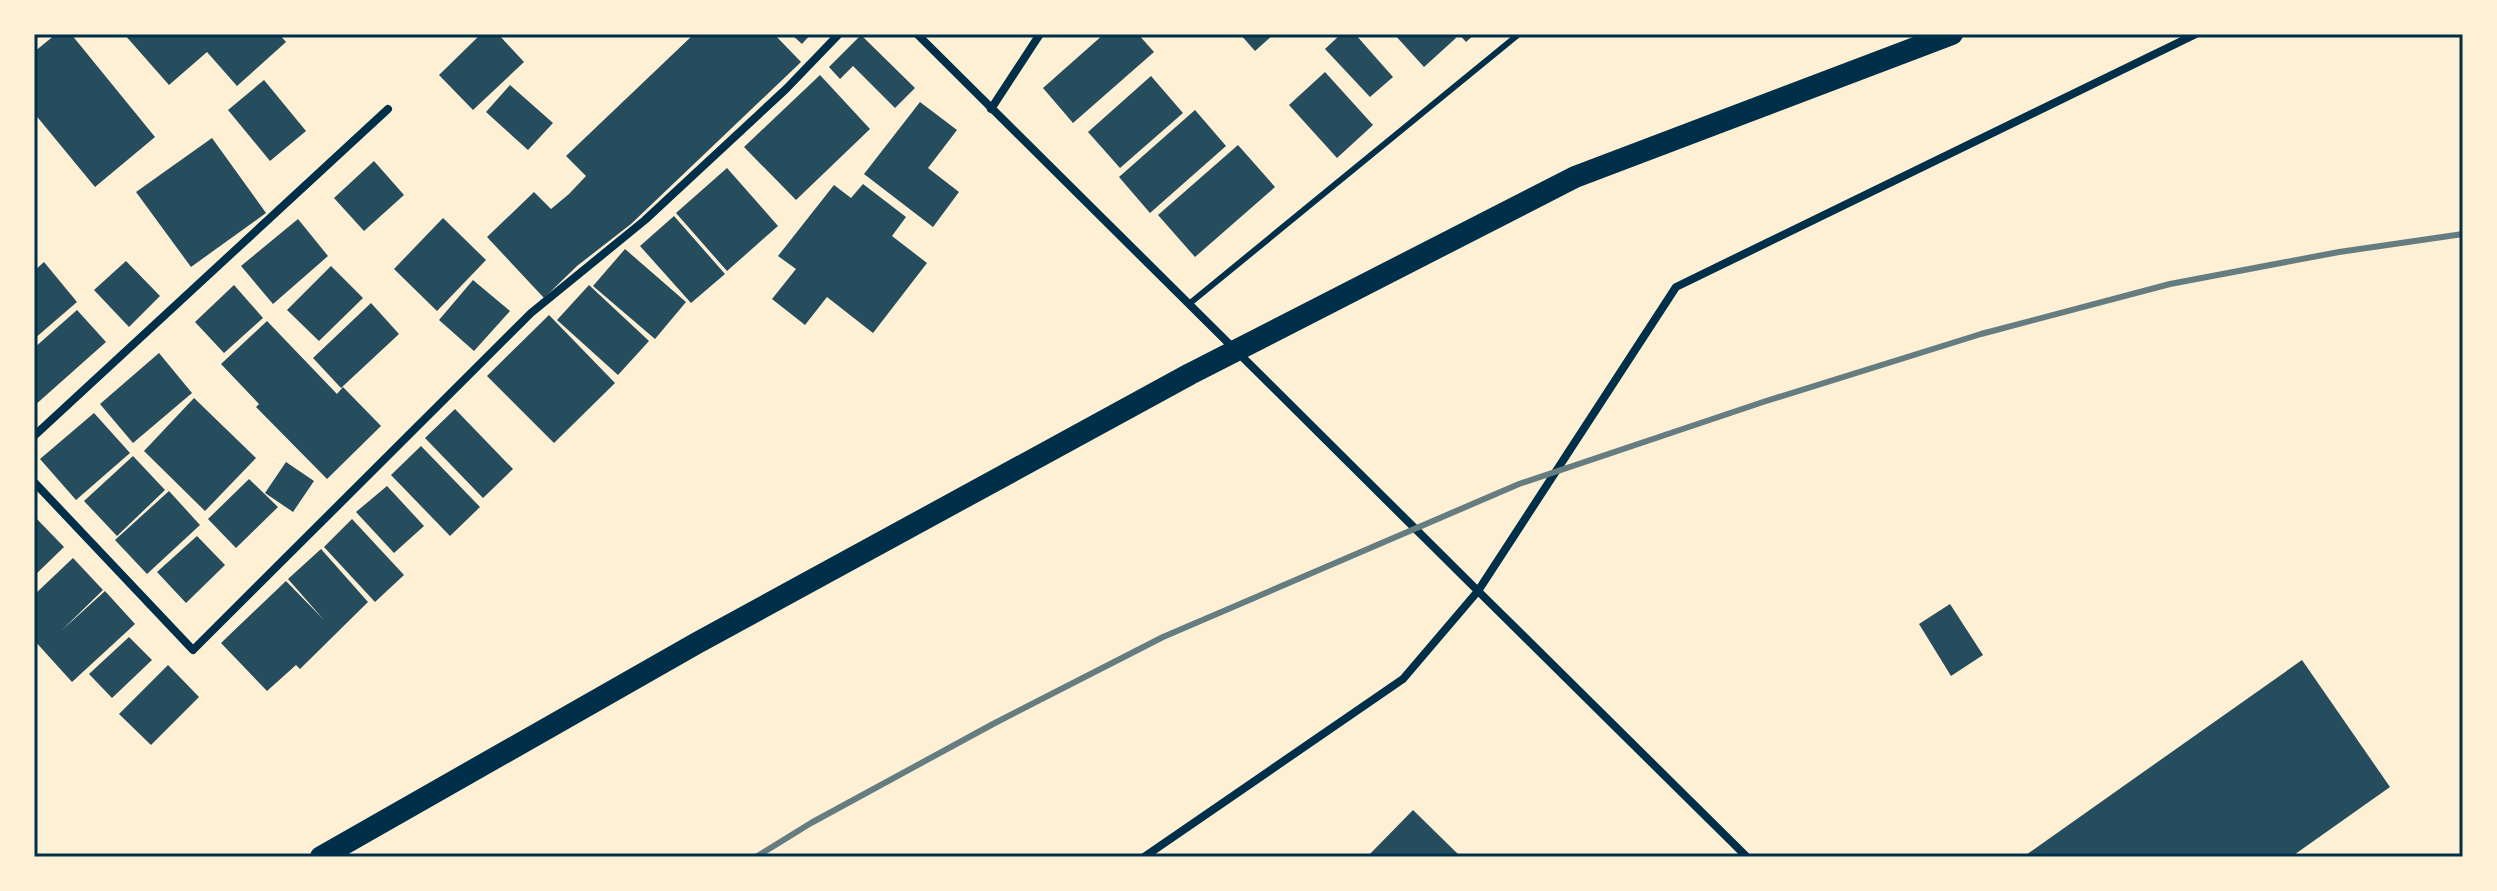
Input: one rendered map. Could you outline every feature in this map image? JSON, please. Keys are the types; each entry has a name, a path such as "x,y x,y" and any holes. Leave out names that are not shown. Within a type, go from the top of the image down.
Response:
{"highway":[{"path":"321,857 697,643 1176,382 1575,177 1952,34"}],"street":[{"path":"34,482 193,650 531,313 645,220 786,89 839,34"},
{"path":"917,34 1747,857"},
{"path":"991,109 1040,34"},
{"path":"1144,857 1403,679 1478,591 1676,287 2196,34"},
{"path":"34,436 388,109"}],"lane":[{"path":"1189,304 1519,34"}],"building":[{"path":"56,34 71,34 155,137 95,187 34,113 34,52"},
{"path":"124,34 279,34 286,42 237,86 207,52 169,85"},
{"path":"481,34 498,34 524,62 473,110 439,75"},
{"path":"694,34 774,34 801,62 631,224 577,266 544,298 487,237 534,192 551,209 569,194 586,176 566,156"},
{"path":"791,34 811,34 802,44"},
{"path":"1104,34 1138,34 1154,52 1073,123 1043,88"},
{"path":"1240,34 1274,34 1255,51"},
{"path":"1341,34 1355,34 1393,77 1370,97 1325,49"},
{"path":"1394,34 1452,34 1456,38 1424,67"},
{"path":"1459,34 1475,34 1466,42"},
{"path":"861,35 915,88 895,108 853,66 840,79 829,67"},
{"path":"1325,72 1373,125 1337,158 1289,105"},
{"path":"820,75 870,129 796,200 744,147"},
{"path":"1151,76 1183,113 1120,168 1088,132"},
{"path":"264,80 306,131 270,161 228,110"},
{"path":"510,85 553,123 528,150 486,112"},
{"path":"920,102 957,130 928,168 959,192 933,227 864,174"},
{"path":"1195,110 1226,146 1150,213 1119,177"},
{"path":"212,138 266,213 191,267 136,192"},
{"path":"1238,145 1275,187 1195,257 1158,215"},
{"path":"374,161 404,195 364,231 334,198"},
{"path":"727,168 778,226 727,271 676,213"},
{"path":"863,184 906,217 892,236 927,263 873,333 827,297 805,325 772,299 796,269 778,256 834,185 851,198"},
{"path":"674,216 725,274 691,303 640,246"},
{"path":"443,218 486,260 437,311 394,269"},
{"path":"298,219 328,256 273,304 241,266"},
{"path":"625,249 686,302 655,339 593,286"},
{"path":"126,261 160,296 129,327 94,290"},
{"path":"44,262 77,302 34,339 34,271"},
{"path":"331,266 363,298 319,341 287,310"},
{"path":"473,280 510,311 474,351 439,320"},
{"path":"234,285 263,318 224,353 195,322"},
{"path":"589,285 649,341 618,375 557,320"},
{"path":"371,303 399,334 341,388 313,358"},
{"path":"77,310 106,342 34,406 34,348"},
{"path":"549,315 615,383 554,443 487,376"},
{"path":"267,321 337,394 343,387 381,426 327,479 256,407 259,404 221,364"},
{"path":"159,353 192,393 133,443 100,404"},
{"path":"194,398 256,458 205,511 144,451"},
{"path":"455,409 513,469 483,498 425,438"},
{"path":"94,413 130,453 76,500 40,459"},
{"path":"421,446 480,507 450,536 391,475"},
{"path":"133,456 165,490 117,536 84,501"},
{"path":"286,462 314,481 293,512 265,493"},
{"path":"249,479 278,507 236,548 208,519"},
{"path":"387,486 424,526 394,553 356,512"},
{"path":"169,491 200,525 147,574 115,540"},
{"path":"34,516 64,547 34,576"},
{"path":"352,519 404,575 375,602 324,547"},
{"path":"197,536 225,565 186,603 157,572"},
{"path":"321,549 368,602 300,669 296,665 267,691 221,643 286,581 324,620 288,579"},
{"path":"73,558 103,590 61,631 105,591 135,624 72,682 34,640 34,595"},
{"path":"1950,604 1983,655 1951,676 1919,624"},
{"path":"129,637 152,660 112,698 89,674"},
{"path":"2302,660 2390,787 2291,857 2023,857"},
{"path":"168,665 199,697 151,745 119,714"},
{"path":"1413,810 1461,857 1367,857"}],"railway":[{"path":"756,857 811,823 993,724 1163,637 1519,484 1763,402 1981,334 2170,284 2339,252 2463,234"}]}
